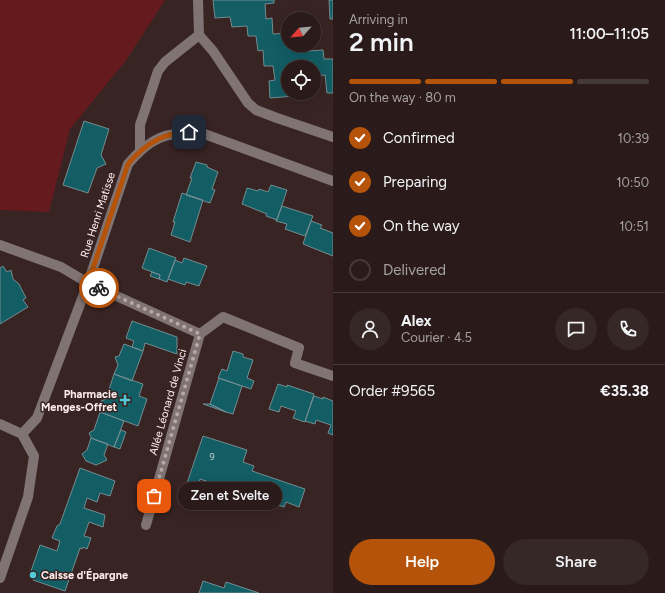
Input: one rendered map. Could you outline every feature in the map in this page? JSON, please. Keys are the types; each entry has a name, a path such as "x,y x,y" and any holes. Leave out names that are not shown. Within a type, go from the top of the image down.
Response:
{"street":[{"path":"198,0 199,34 213,51 248,103 256,110 333,137"},
{"path":"140,150 140,124 158,71 165,62 199,34"},
{"name":"Rue Henri Matisse","path":"22,434 37,418 88,283 128,164 140,150 162,136 178,132 199,132 333,181"},
{"path":"0,245 61,267 88,283 200,334 223,317 299,348 295,362 333,376"},
{"name":"Allée Léonard de Vinci","path":"146,525 200,334"},
{"path":"0,424 22,434 34,456 28,497 0,578"}],"shaded area":[{"path":"0,0 165,0 127,59 70,129 49,212 0,210"}],"building":[{"path":"213,0 274,0 274,3 265,4 266,19 272,18 273,34 281,33 281,52 321,52 321,50 323,50 324,59 333,59 333,93 327,93 325,75 321,75 321,60 281,60 281,97 270,98 269,81 275,80 273,66 264,66 263,50 258,51 256,36 248,36 247,26 232,27 230,17 215,18"},
{"path":"329,0 333,0 333,19 330,19"},
{"path":"84,121 109,129 101,155 106,164 97,168 88,193 63,185"},
{"path":"196,162 207,165 207,167 218,172 212,189 215,190 210,203 186,195"},
{"path":"271,185 287,190 277,220 266,216 267,214 242,204 247,188 258,191 259,189 268,192"},
{"path":"182,193 203,200 190,242 171,235 175,222 173,222"},
{"path":"282,206 313,216 305,236 285,229 287,224 276,221"},
{"path":"311,221 322,225 320,228 333,233 333,256 303,244"},
{"path":"149,248 176,258 167,282 159,279 160,275 142,268"},
{"path":"184,258 207,266 199,286 186,282 185,285 168,279 175,260 182,263"},
{"path":"3,266 7,272 11,270 13,279 19,284 26,298 23,300 28,307 0,324 0,268"},
{"path":"152,272 160,275 159,279 150,276"},
{"path":"132,321 177,337 177,354 145,343 143,351 132,347 134,341 126,338"},
{"path":"124,344 143,351 132,381 114,374 118,365 115,357 119,356"},
{"path":"233,351 243,354 243,357 253,360 247,378 254,381 251,389 218,378 222,369 227,371"},
{"name":"Pharmacie Menges-Offret","path":"114,374 143,384 139,396 147,399 138,426 100,412 102,405 101,401 106,399"},
{"path":"219,378 242,386 233,414 210,404"},
{"path":"278,384 287,387 287,385 314,394 305,422 293,418 296,411 281,406 279,412 269,409"},
{"path":"314,396 323,399 323,397 333,401 333,435 328,433 331,425 316,420 315,424 305,421"},
{"path":"203,404 210,404 226,412"},
{"path":"100,412 124,421 114,447 91,438 89,433 94,430"},
{"path":"121,430 126,432 120,449 114,447"},
{"path":"203,436 247,450 243,462 254,466 252,471 305,489 299,507 286,502 284,507 200,479 198,486 187,483"},
{"path":"91,438 108,444 104,455 107,460 96,465 86,461 82,454 87,450"},
{"path":"80,468 115,481 110,496 100,493 97,502 87,498 84,508 105,515 103,527 89,522 84,536 91,538 87,549 83,547 82,549 80,548 65,591 33,580 35,575 30,574 40,545 57,551 60,541 52,538 57,526 60,524"},
{"path":"203,581 224,588 226,582 259,593 199,593"}],"way so far":[{"path":"99,288 200,334 154,496"}],"place":[{"name":"Pharmacie Menges-Offret","path":"125,400"},
{"name":"Zen et Svelte","path":"154,496"},
{"name":"Caisse d'Épargne","path":"33,575"}],"route":[{"path":"99,288 88,283 128,164 140,150 162,136 178,132 189,132"}]}
